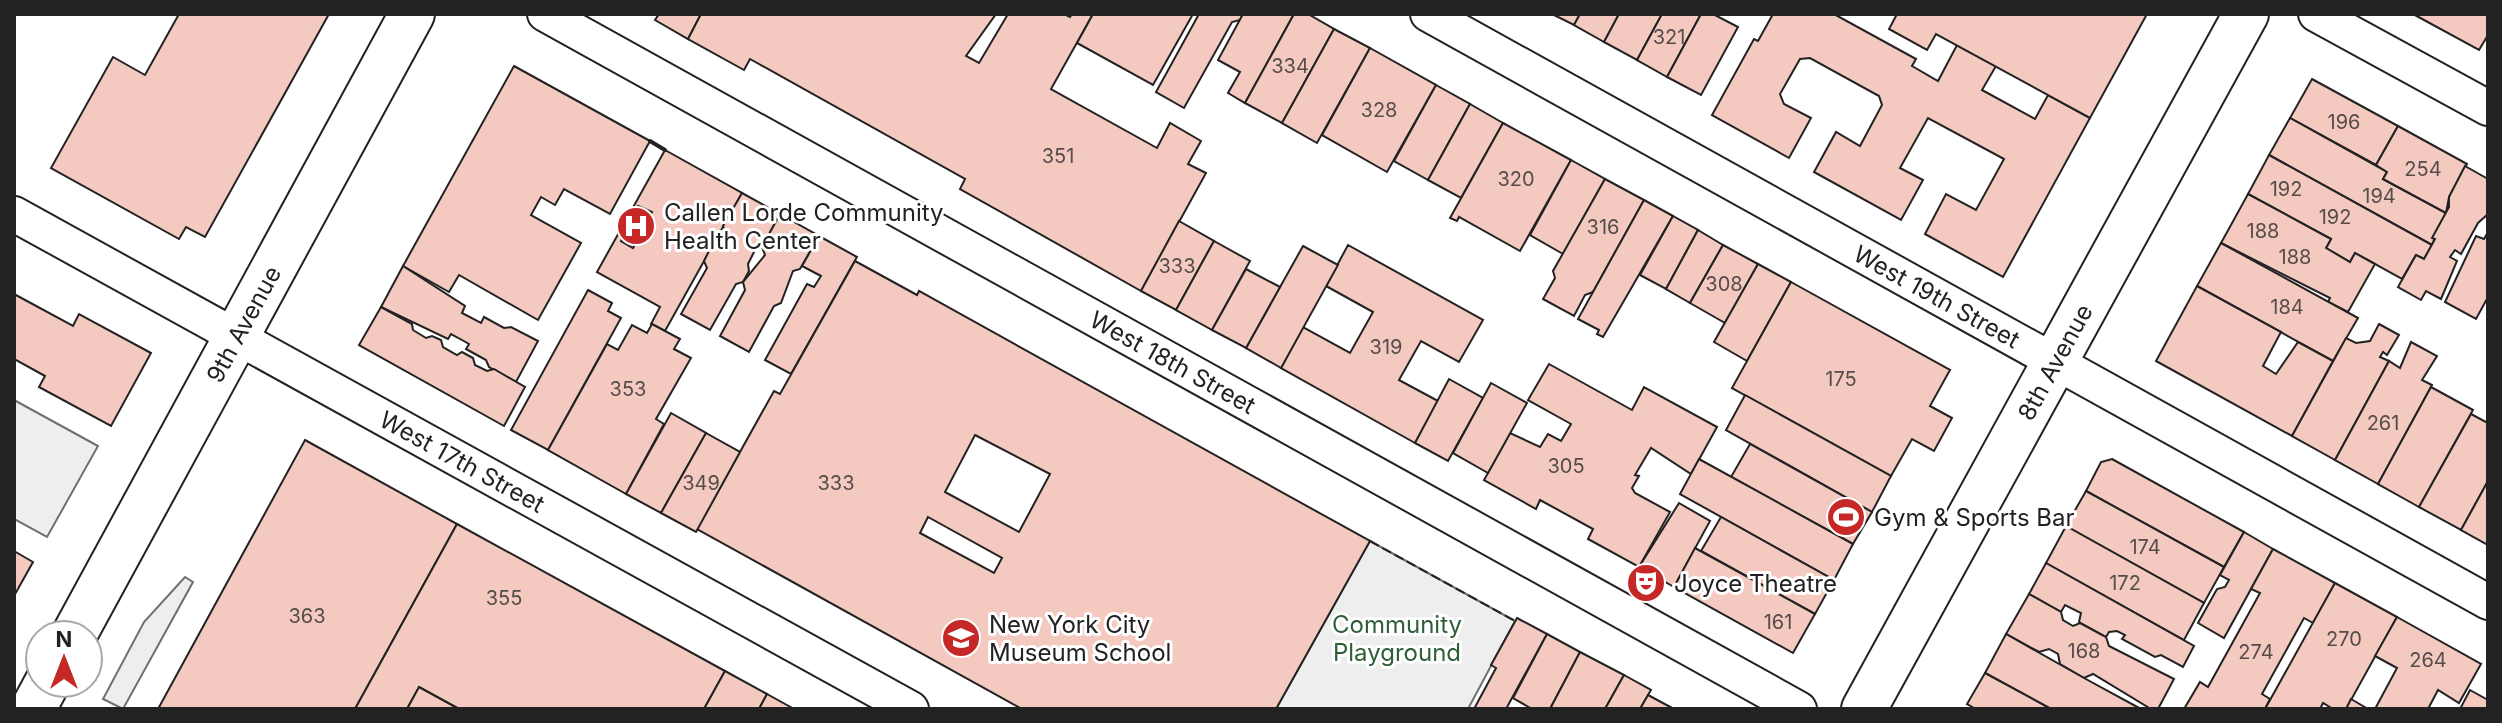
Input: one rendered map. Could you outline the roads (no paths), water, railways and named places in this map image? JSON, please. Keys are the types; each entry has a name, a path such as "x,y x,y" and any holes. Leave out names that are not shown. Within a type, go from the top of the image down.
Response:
{"main road":[{"name":"9th Avenue","path":"83,619 412,14"},
{"name":"8th Avenue","path":"1864,709 2246,14"}],"street":[{"name":"West 18th Street","path":"545,14 1799,709"},
{"name":"West 19th Street","path":"1428,14 2488,602"},
{"path":"2316,14 2488,108"},
{"name":"West 17th Street","path":"14,214 911,709"}],"place":[{"name":"Callen Lorde Community Health Center","path":"636,226"},
{"name":"Gym & Sports Bar","path":"1846,517"},
{"name":"Joyce Theatre","path":"1646,583"},
{"name":"New York City Museum School","path":"961,638"}],"park label":[{"name":"Community Playground","path":"1397,638"}]}
